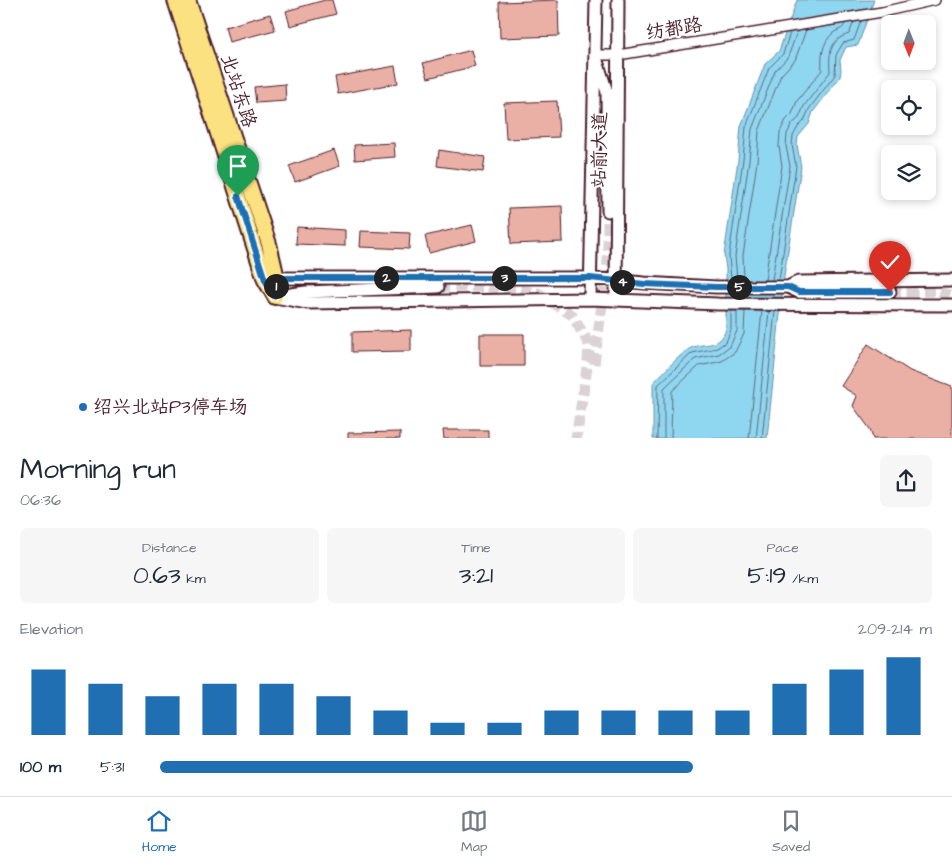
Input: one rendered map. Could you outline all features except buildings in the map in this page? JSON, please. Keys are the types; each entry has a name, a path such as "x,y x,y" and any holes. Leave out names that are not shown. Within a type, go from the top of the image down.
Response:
{"main road":[{"name":"北站东路","path":"174,0 265,280 274,296"},
{"name":"北站东路","path":"188,0 268,244 277,278 274,296"},
{"name":"站前大道","path":"590,299 596,0"},
{"name":"站前大道","path":"616,301 618,0"},
{"path":"594,55 607,92 608,212"},
{"path":"277,278 590,278 716,287 788,287 799,292 890,292"},
{"path":"788,287 798,282 952,280"},
{"path":"274,296 306,292 438,287"},
{"path":"274,296 307,303 590,299 718,304 952,305"}],"street":[{"name":"纺都路","path":"594,55 618,55 882,12 935,0"}],"water":[{"path":"797,0 874,0 858,45 846,47 840,60 840,77 813,112 809,124 798,137 797,145 801,167 784,276 767,438 653,438 653,383 687,350 697,346 712,344 720,340 726,329 726,269 724,255 741,126 765,64 779,51"}],"tunnel":[{"path":"594,364 608,261 608,211"},
{"path":"438,287 490,287 538,293 572,315 589,344 576,438"},
{"path":"890,292 934,291 952,296"}],"place":[{"name":"绍兴北站P3停车场","path":"83,407"}],"route":[{"path":"238,196 265,280 274,296 277,278 590,278 644,284 788,287 799,292 890,292"}]}
